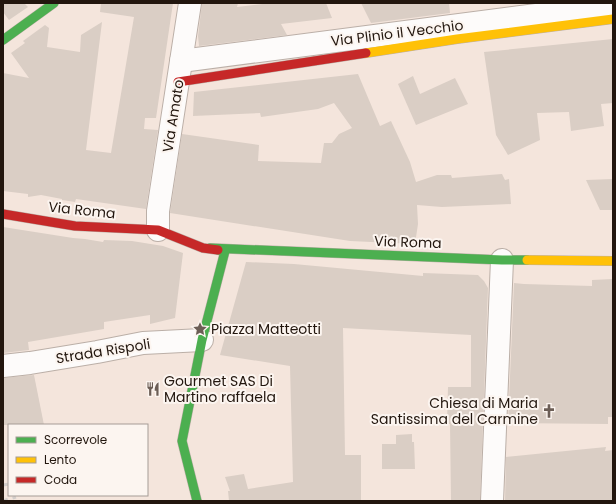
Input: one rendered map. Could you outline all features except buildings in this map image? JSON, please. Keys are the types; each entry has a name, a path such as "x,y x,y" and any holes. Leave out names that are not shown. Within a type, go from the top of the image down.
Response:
{"street":[{"path":"3,40 54,3"},
{"name":"Via Amato","path":"158,230 158,211 190,3"},
{"name":"Via Plinio il Vecchio","path":"181,61 613,5"},
{"path":"178,82 458,39 613,19"},
{"name":"Via Roma","path":"3,214 75,226 158,230 203,248 225,251 202,340"},
{"name":"Via Roma","path":"203,248 502,260 613,261"},
{"path":"492,501 502,260"},
{"path":"197,501 182,441 202,340"},
{"name":"Strada Rispoli","path":"3,366 30,363 143,343 202,340"}],"railway":[{"path":"3,485 8,484"},
{"path":"3,501 16,497"}],"traffic: fast":[{"path":"3,40 54,3"},
{"path":"210,248 527,260"},
{"path":"197,501 182,441 202,340 225,251 218,250"}],"traffic: slow":[{"path":"366,53 457,39 613,19"},
{"path":"527,260 613,261"}],"traffic: jam":[{"path":"178,82 366,53"},
{"path":"3,214 75,226 158,230 203,248 218,250"}],"place":[{"name":"Piazza Matteotti","path":"200,329"},
{"name":"Gourmet SAS Di Martino raffaela","path":"153,389"},
{"name":"Chiesa di Maria Santissima del Carmine","path":"549,411"}]}
